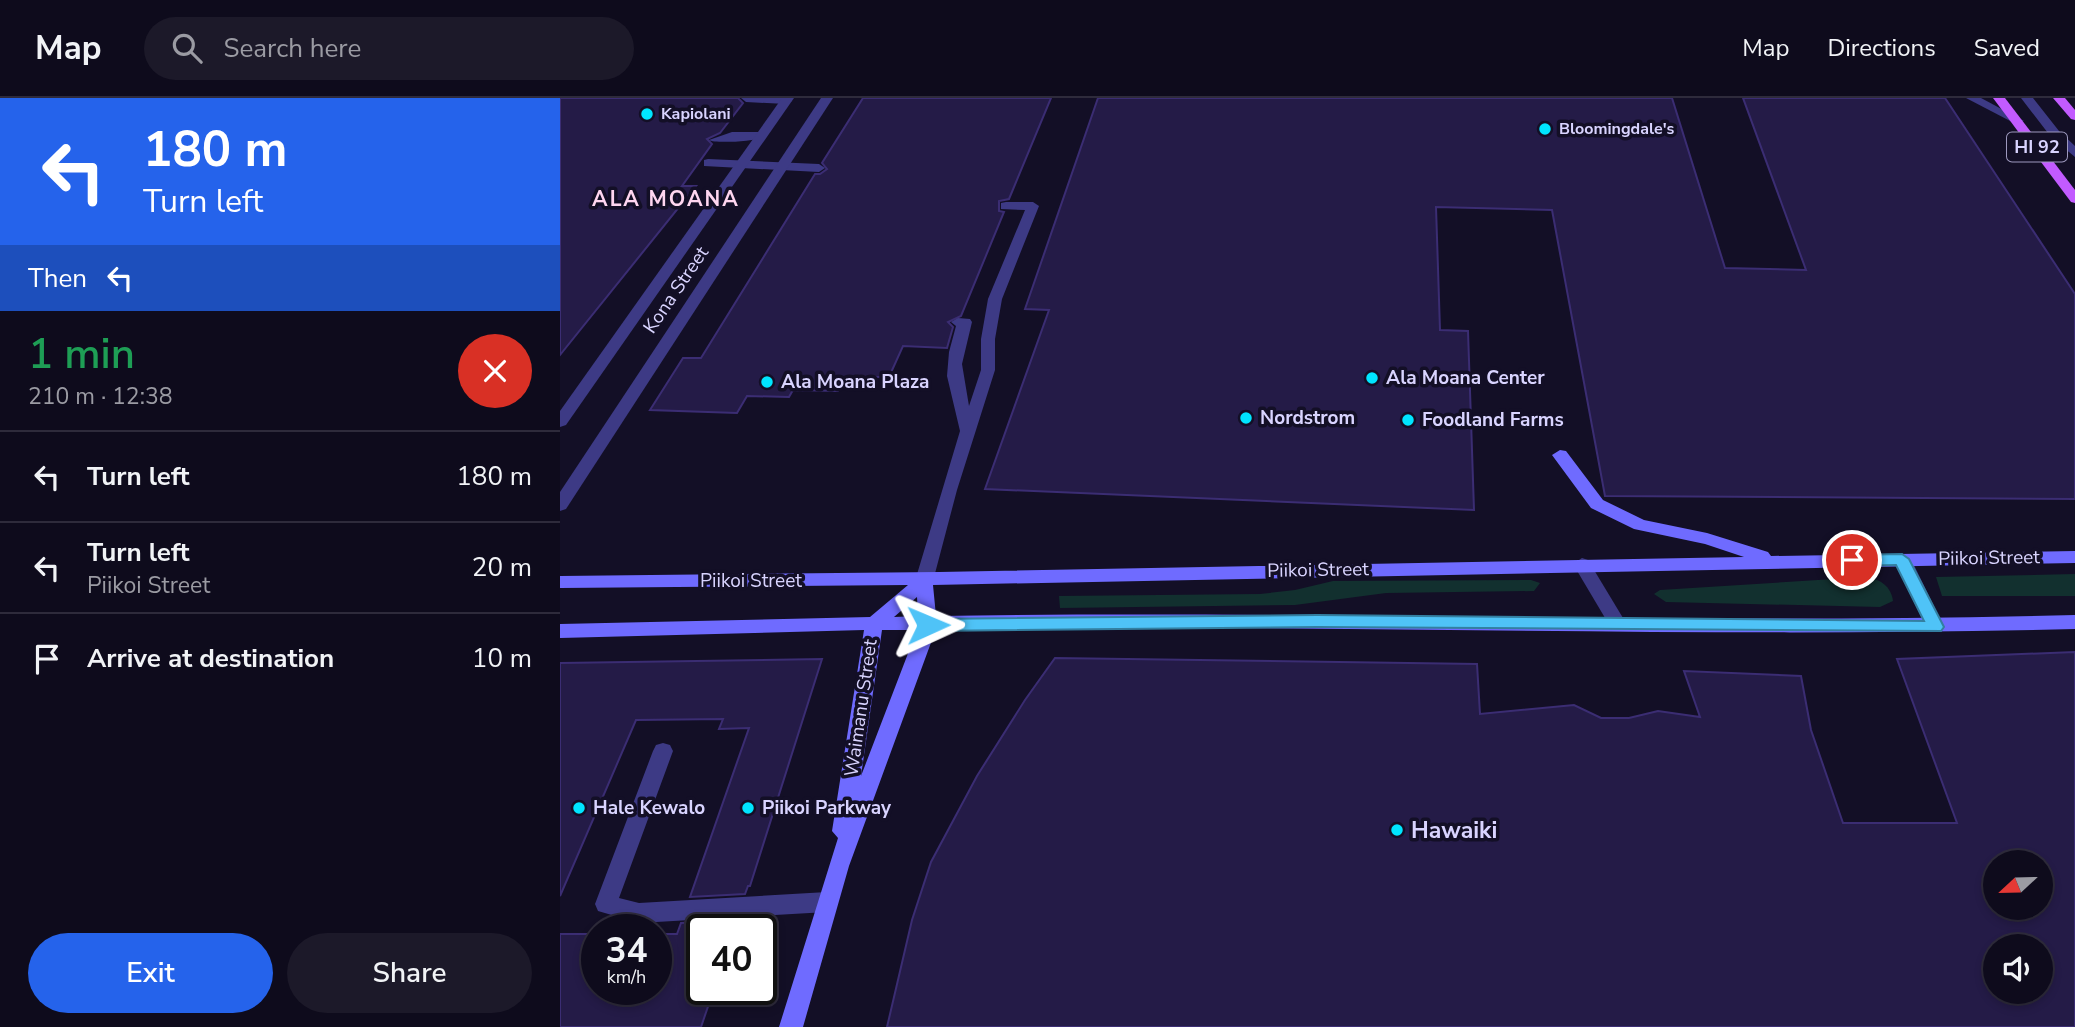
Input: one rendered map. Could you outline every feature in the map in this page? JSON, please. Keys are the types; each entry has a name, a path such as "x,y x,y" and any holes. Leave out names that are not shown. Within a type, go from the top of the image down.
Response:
{"main road":[{"name":"HI 92","path":"1999,98 2075,199"},
{"name":"HI 92","path":"2059,98 2075,117"}],"street":[{"name":"Kona Street","path":"560,505 827,98"},
{"path":"1972,98 2018,121"},
{"path":"2027,98 2055,134 2075,153"},
{"path":"746,99 787,99"},
{"name":"Kona Street","path":"560,422 787,99"},
{"path":"715,140 728,132 761,136"},
{"path":"708,163 819,168"},
{"path":"925,580 988,370 988,339 995,299 1033,206 1006,206"},
{"path":"958,321 965,322 956,344 953,379 968,431"},
{"path":"1559,455 1597,504 1629,520 1779,562"},
{"name":"Piikoi Street","path":"560,582 925,580 1582,564 2075,557"},
{"path":"1902,559 1935,627"},
{"path":"1582,564 1617,623"},
{"name":"Waimanu Street","path":"838,866 874,624 925,580"},
{"name":"Waimanu Street","path":"791,1027 838,866 928,625 925,580"},
{"path":"560,631 874,624 1317,621 1935,627 2075,622"},
{"path":"663,751 606,904 639,913 827,902"}],"green space":[{"path":"2075,574 2075,596 1942,596 1936,577"},
{"path":"1866,577 1884,584 1893,601 1880,607 1666,602 1654,594 1660,590"},
{"path":"1531,580 1540,583 1534,591 1386,593 1295,605 1060,608 1059,596 1260,594 1295,590 1333,581"}],"building":[{"path":"560,98 738,98 743,103 720,133 707,139 712,144 682,186 696,186 560,355"},
{"path":"863,98 1051,98 1009,199 999,201 999,211 1004,212 961,316 948,322 953,327 947,348 903,346 889,377 869,377 865,387 841,386 838,391 793,390 789,397 747,396 737,413 650,410 683,358 701,358 815,174 827,169 822,163"},
{"name":"Ala Moana Center","path":"1098,98 1672,98 1725,268 1806,270 1743,98 1945,98 2075,294 2075,499 1605,496 1552,210 1436,207 1440,330 1468,331 1474,510 985,489 1049,310 1025,309"},
{"name":"Hawaiki","path":"2075,652 2075,1027 887,1027 912,920 931,862 977,776 1055,658 1477,664 1480,714 1574,705 1601,718 1629,718 1658,711 1700,717 1684,671 1801,676 1811,730 1843,823 1957,823 1897,659"},
{"name":"Piikoi Parkway","path":"822,659 750,886 745,894 690,897 749,728 719,729 723,719 636,720 560,896 560,663"},
{"path":"681,923 686,923 686,1005 709,1005 701,1027 560,1027 560,934 581,934 581,1005 672,1005 672,934 677,934"}],"place":[{"name":"Kapiolani","path":"647,114"},
{"name":"Bloomingdale's","path":"1545,129"},
{"name":"Ala Moana Center","path":"1372,378"},
{"name":"Ala Moana Plaza","path":"767,382"},
{"name":"Nordstrom","path":"1246,418"},
{"name":"Foodland Farms","path":"1408,420"},
{"name":"Hale Kewalo","path":"579,808"},
{"name":"Piikoi Parkway","path":"748,808"},
{"name":"Hawaiki","path":"1397,830"}],"district":[{"name":"ALA MOANA","path":"666,199"}],"route":[{"path":"928,625 1317,621 1935,627 1902,559 1852,560"}]}
